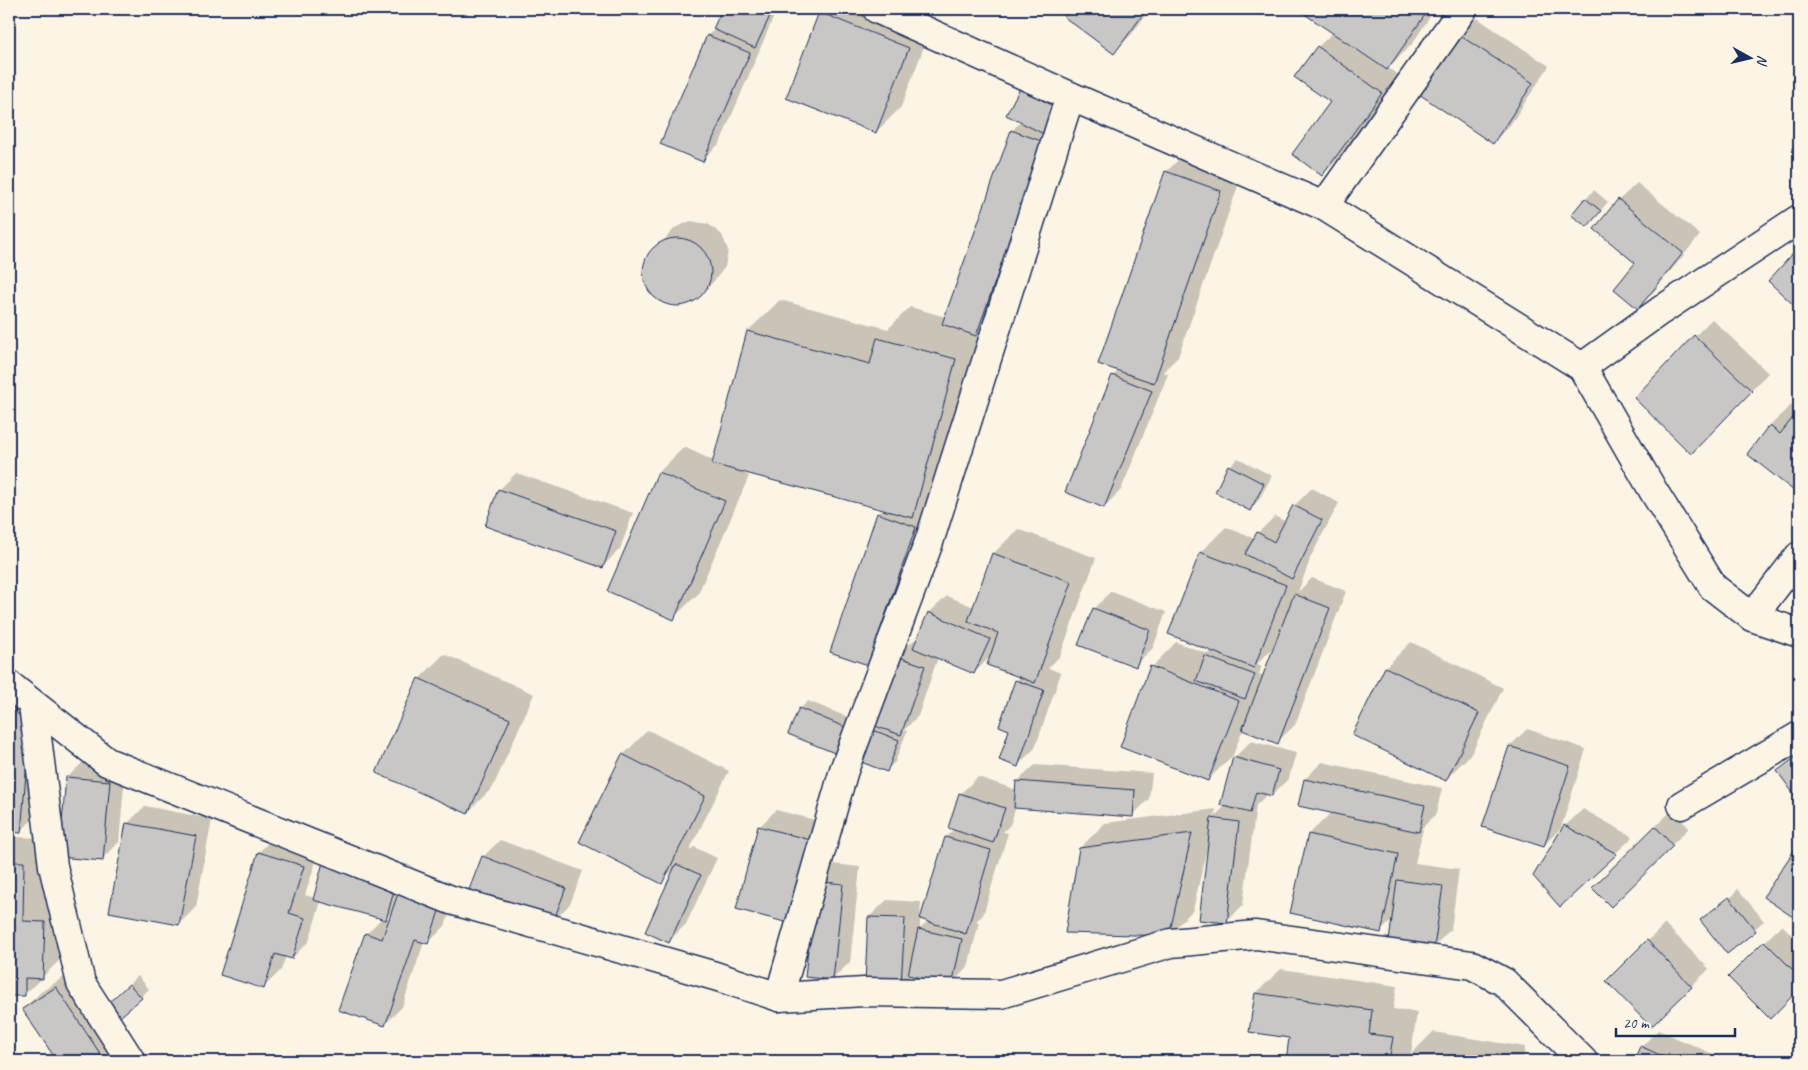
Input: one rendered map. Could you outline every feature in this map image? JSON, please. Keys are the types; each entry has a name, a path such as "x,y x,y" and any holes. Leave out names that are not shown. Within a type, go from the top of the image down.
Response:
{"street":[{"path":"877,9 1070,96 1324,206 1582,367 1654,492 1713,587 1752,617 1799,633"},
{"path":"1324,206 1463,9"},
{"path":"779,997 844,770 929,542 1070,96"},
{"path":"1582,367 1660,311 1799,219"},
{"path":"1752,617 1799,556"},
{"path":"9,685 107,762 451,900 715,976 779,997 864,992 1001,994 1171,943 1256,935 1472,965 1504,982 1583,1061"},
{"path":"33,705 53,866 81,983 131,1061"},
{"path":"1682,804 1799,736"}],"building":[{"path":"722,9 754,9 770,16 755,48 713,29"},
{"path":"1070,9 1147,9 1114,54 1064,17"},
{"path":"1306,9 1429,9 1387,70 1303,13"},
{"path":"819,12 909,48 876,133 786,98"},
{"path":"707,35 750,53 703,162 660,144"},
{"path":"1459,35 1533,83 1493,144 1419,94"},
{"path":"1317,46 1382,93 1322,176 1292,154 1330,102 1294,77"},
{"path":"1020,88 1059,109 1046,135 1006,115"},
{"path":"1011,130 1044,142 976,336 942,324"},
{"path":"1165,171 1221,191 1154,383 1098,364"},
{"path":"1585,198 1601,211 1587,227 1571,215"},
{"path":"1618,199 1683,253 1638,309 1614,289 1635,263 1594,229"},
{"path":"677,238 690,241 701,248 708,259 711,272 708,285 701,296 690,303 677,306 664,303 653,296 646,285 643,272 646,259 653,248 664,241"},
{"path":"1799,247 1799,310 1768,281"},
{"path":"747,331 870,364 877,338 956,359 913,518 712,464"},
{"path":"1694,335 1752,391 1691,454 1634,398"},
{"path":"1112,375 1152,391 1104,508 1065,492"},
{"path":"1799,410 1799,495 1747,454 1769,425 1780,434"},
{"path":"1228,465 1264,484 1250,511 1215,492"},
{"path":"658,472 725,501 674,620 607,591"},
{"path":"498,489 616,531 603,568 485,526"},
{"path":"1293,505 1322,520 1292,579 1245,554 1257,532 1274,542"},
{"path":"877,513 916,527 868,665 830,652"},
{"path":"1200,552 1286,585 1254,668 1168,634"},
{"path":"992,553 1072,582 1035,683 987,665 998,633 968,621"},
{"path":"1294,594 1330,608 1278,744 1242,730"},
{"path":"1093,608 1150,630 1136,667 1078,645"},
{"path":"928,612 990,639 974,674 913,648"},
{"path":"896,656 925,666 901,735 872,725"},
{"path":"1205,656 1255,675 1245,699 1196,681"},
{"path":"1150,666 1239,701 1208,781 1120,747"},
{"path":"1385,667 1479,713 1446,781 1352,735"},
{"path":"418,678 510,719 468,814 376,773"},
{"path":"1015,680 1044,690 1018,767 999,760 1009,730 999,726"},
{"path":"9,706 30,725 21,833 9,832"},
{"path":"799,708 852,730 842,756 788,734"},
{"path":"873,730 899,740 887,772 861,762"},
{"path":"1509,746 1570,766 1544,847 1482,827"},
{"path":"622,754 705,796 662,884 579,842"},
{"path":"1797,756 1799,759 1799,801 1777,771"},
{"path":"1233,757 1279,770 1272,796 1256,792 1250,813 1220,805"},
{"path":"66,777 110,781 103,861 59,857"},
{"path":"1304,779 1425,805 1419,832 1298,806"},
{"path":"1016,781 1135,790 1133,817 1014,808"},
{"path":"959,793 1005,808 993,843 948,828"},
{"path":"1211,818 1239,822 1227,923 1199,920"},
{"path":"126,823 196,836 179,925 109,912"},
{"path":"1564,825 1617,854 1560,907 1533,876"},
{"path":"758,826 814,841 792,924 736,909"},
{"path":"1655,826 1673,846 1611,907 1592,888"},
{"path":"1192,833 1169,936 1065,933 1079,848"},
{"path":"1308,834 1398,854 1381,933 1290,913"},
{"path":"945,837 991,850 966,934 920,919"},
{"path":"1799,843 1799,921 1763,897"},
{"path":"258,852 304,866 289,913 305,918 292,959 275,954 264,989 220,975"},
{"path":"482,856 566,888 553,922 469,890"},
{"path":"9,862 24,862 23,921 45,922 43,979 25,978 25,996 9,996"},
{"path":"323,862 396,883 386,920 313,900"},
{"path":"676,864 701,875 669,943 645,932"},
{"path":"1397,880 1443,886 1434,947 1389,941"},
{"path":"815,881 843,884 833,980 805,977"},
{"path":"399,891 441,905 428,944 415,940 385,1026 338,1010 365,933 382,939"},
{"path":"1729,897 1756,931 1727,954 1700,920"},
{"path":"868,917 905,918 901,985 865,984"},
{"path":"918,929 962,939 952,985 908,975"},
{"path":"1647,940 1692,987 1651,1027 1606,981"},
{"path":"1764,941 1799,976 1799,989 1770,1019 1728,977"},
{"path":"129,984 142,998 120,1017 108,1003"},
{"path":"56,987 105,1061 57,1061 22,1009"},
{"path":"1255,993 1372,1010 1369,1034 1393,1037 1389,1061 1286,1061 1289,1038 1249,1032"},
{"path":"1640,1046 1673,1061 1634,1061"},
{"path":"1407,1056 1439,1061 1406,1061"}]}
